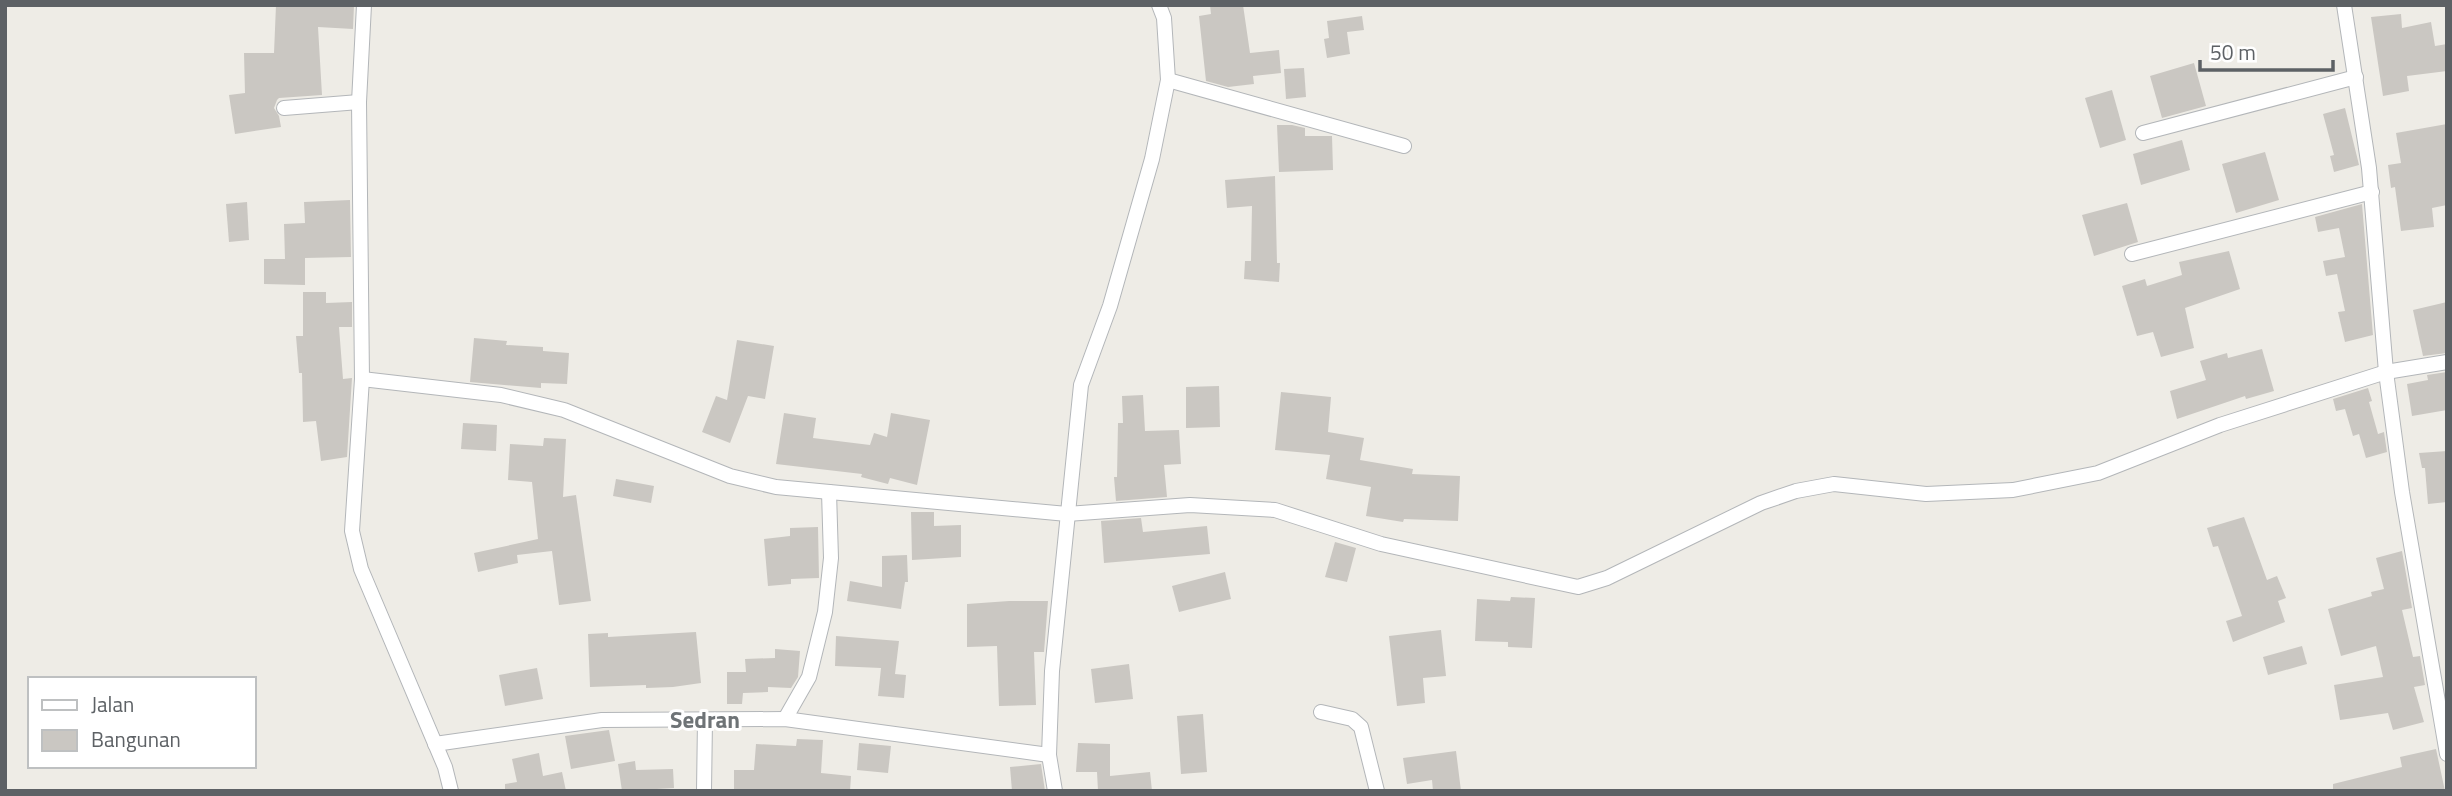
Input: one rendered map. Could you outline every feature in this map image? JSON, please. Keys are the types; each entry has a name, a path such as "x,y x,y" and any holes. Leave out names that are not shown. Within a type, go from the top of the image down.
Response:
{"street":[{"path":"364,5 359,102 362,379 352,531 361,569 445,767 451,791"},
{"path":"1055,791 1049,755 1052,671 1081,385 1110,306 1152,159 1168,80 1164,18 1159,5"},
{"path":"2344,5 2372,192 2386,372 2402,492 2447,754"},
{"path":"2143,133 2356,77"},
{"path":"1168,80 1404,146"},
{"path":"284,108 359,102"},
{"path":"2132,254 2372,192"},
{"path":"362,379 501,395 565,410 730,475 776,487 1068,514 1190,505 1275,510 1381,544 1578,587 1606,578 1761,503 1796,491 1834,484 1926,494 2012,490 2098,473 2220,425 2386,372 2447,362"},
{"path":"785,719 809,677 825,612 831,558 830,492"},
{"path":"1321,712 1352,719 1361,727 1377,791"},
{"path":"435,744 602,720 785,719 1049,755"},
{"path":"704,791 705,720"}],"building":[{"path":"276,5 354,5 353,29 318,27 322,95 279,98 274,108 281,127 235,134 229,95 245,93 244,53 274,53"},
{"path":"1210,5 1243,5 1250,53 1279,50 1281,73 1253,76 1254,84 1228,87 1206,81 1199,16 1211,14"},
{"path":"2401,14 2402,28 2431,22 2435,46 2447,44 2447,71 2407,76 2409,91 2383,96 2371,17"},
{"path":"1362,16 1364,30 1347,32 1350,54 1327,58 1324,39 1329,38 1327,21"},
{"path":"2194,63 2206,106 2162,118 2150,76"},
{"path":"1304,68 1306,97 1286,99 1284,69"},
{"path":"2112,90 2126,140 2100,148 2085,98"},
{"path":"2345,108 2359,165 2334,172 2330,156 2334,155 2323,114"},
{"path":"2447,124 2447,205 2432,208 2434,227 2401,231 2395,187 2391,188 2388,165 2401,163 2396,133"},
{"path":"1277,125 1305,128 1305,136 1332,136 1333,170 1279,172"},
{"path":"2182,140 2190,170 2141,185 2133,154"},
{"path":"2265,152 2279,200 2236,213 2222,164"},
{"path":"1275,176 1279,282 1244,279 1245,261 1251,261 1252,206 1227,208 1225,180"},
{"path":"350,200 351,257 305,258 305,285 264,284 264,259 285,259 284,224 305,223 304,202"},
{"path":"247,202 249,240 229,242 226,204"},
{"path":"2127,203 2138,242 2094,256 2082,215"},
{"path":"2362,204 2373,335 2345,342 2338,312 2345,311 2337,274 2326,276 2323,261 2345,257 2339,228 2318,232 2315,217"},
{"path":"2229,251 2240,289 2185,308 2194,348 2161,357 2153,332 2137,336 2122,286 2145,279 2147,286 2182,275 2179,262"},
{"path":"303,292 326,292 326,303 352,302 352,327 339,327 343,379 352,378 347,457 321,461 316,421 303,422 302,373 299,373 296,336 303,336"},
{"path":"2447,302 2447,353 2423,356 2413,310"},
{"path":"474,338 507,341 506,345 543,347 543,351 569,353 567,384 541,383 541,388 470,382"},
{"path":"737,340 774,346 765,399 748,396 730,443 702,432 716,396 727,400"},
{"path":"2262,349 2274,391 2246,399 2245,396 2177,419 2170,391 2206,380 2200,361 2227,353 2228,358"},
{"path":"2447,372 2447,410 2412,416 2407,384 2428,380 2427,375"},
{"path":"1219,386 1220,427 1186,428 1186,387"},
{"path":"2368,388 2378,434 2384,432 2387,452 2366,458 2359,434 2353,436 2345,409 2336,411 2333,399"},
{"path":"1281,392 1331,397 1328,432 1364,438 1360,460 1413,469 1412,474 1460,476 1458,521 1404,519 1403,522 1366,516 1371,487 1326,479 1330,455 1275,450"},
{"path":"1143,395 1145,431 1179,430 1181,464 1164,465 1167,497 1116,501 1114,477 1117,477 1118,423 1123,423 1122,396"},
{"path":"784,413 816,418 813,438 870,445 874,433 887,437 891,413 930,420 917,485 890,478 888,484 861,477 862,474 776,464"},
{"path":"463,423 497,425 496,451 461,449"},
{"path":"544,438 566,439 563,497 576,495 591,601 559,605 552,551 517,555 518,563 478,572 474,553 538,539 532,482 508,480 510,444 543,446"},
{"path":"2447,451 2447,502 2428,504 2425,468 2422,468 2419,453"},
{"path":"616,479 654,486 651,503 613,496"},
{"path":"911,512 934,512 934,526 961,525 961,557 912,560"},
{"path":"2244,517 2267,580 2277,576 2286,598 2278,601 2285,622 2233,642 2226,621 2242,616 2218,546 2213,547 2207,528"},
{"path":"1141,518 1143,532 1207,526 1210,554 1104,563 1101,521"},
{"path":"818,527 819,578 791,579 791,584 768,586 764,539 790,536 790,528"},
{"path":"1335,542 1356,548 1347,582 1325,577"},
{"path":"2402,551 2412,608 2402,610 2413,657 2420,656 2425,685 2414,687 2424,722 2393,730 2388,713 2340,720 2334,685 2383,677 2376,646 2341,656 2328,609 2372,596 2371,592 2384,589 2376,558"},
{"path":"907,555 908,582 905,582 901,609 847,601 850,581 882,587 882,556"},
{"path":"1225,572 1231,599 1179,612 1172,586"},
{"path":"1511,597 1535,598 1532,648 1508,647 1508,642 1475,641 1477,599 1510,601"},
{"path":"1048,601 1044,652 1034,652 1036,705 999,706 997,646 967,647 967,604"},
{"path":"1441,630 1446,676 1423,678 1425,703 1397,706 1389,636"},
{"path":"696,632 701,683 646,688 646,685 590,687 588,634 608,633 608,637"},
{"path":"836,636 899,641 895,674 906,675 904,698 878,696 881,668 835,666"},
{"path":"2302,646 2307,664 2268,675 2263,657"},
{"path":"775,649 800,651 798,677 791,688 768,687 768,692 743,693 742,704 727,704 727,672 746,672 745,659 775,658"},
{"path":"1129,664 1133,699 1095,703 1091,669"},
{"path":"537,668 543,699 505,706 499,675"},
{"path":"1203,714 1207,772 1181,774 1177,716"},
{"path":"609,730 615,761 571,769 565,736"},
{"path":"797,739 823,740 821,773 851,776 850,791 734,791 734,770 754,770 756,744 796,746"},
{"path":"859,743 891,746 888,773 857,770"},
{"path":"1078,743 1110,744 1110,776 1150,772 1152,791 1098,791 1097,772 1076,772"},
{"path":"2436,749 2445,791 2333,791 2333,784 2402,767 2400,757"},
{"path":"1456,751 1461,791 1433,791 1432,780 1407,784 1403,758"},
{"path":"539,753 543,776 562,772 566,791 505,791 505,784 517,782 512,759"},
{"path":"635,761 636,770 673,769 674,788 622,791 618,764"},
{"path":"1041,764 1045,791 1012,791 1010,767"}],"district":[{"name":"Sedran","path":"705,720"}]}
